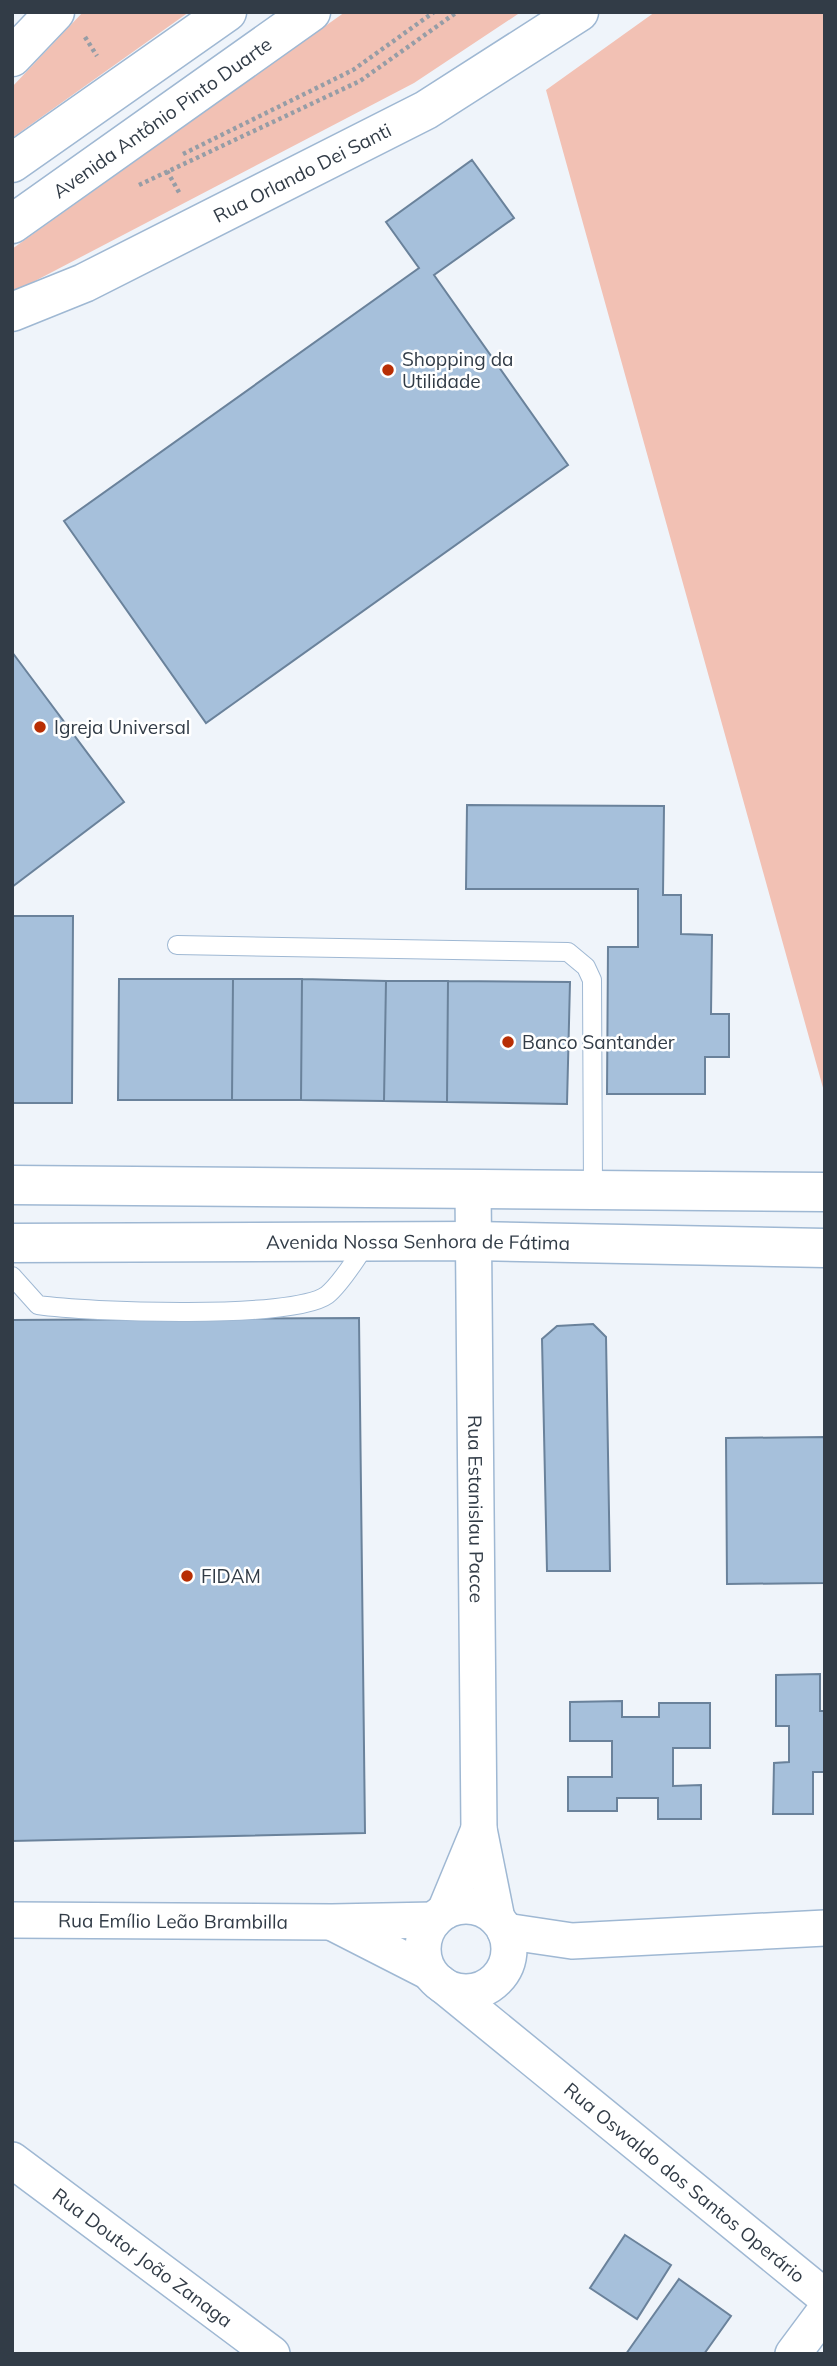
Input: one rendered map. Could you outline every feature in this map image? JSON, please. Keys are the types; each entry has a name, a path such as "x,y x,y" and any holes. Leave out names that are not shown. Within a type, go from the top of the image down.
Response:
{"main road":[{"path":"12,57 55,12"},
{"path":"12,163 227,12"},
{"name":"Avenida Antônio Pinto Duarte","path":"12,224 311,12"},
{"name":"Rua Orlando Dei Santi","path":"12,312 84,283 426,110 579,12"},
{"path":"12,1185 825,1192"},
{"name":"Avenida Nossa Senhora de Fátima","path":"12,1242 473,1241 825,1248"}],"street":[{"name":"Rua Estanislau Pacce","path":"473,1189 479,1829 501,1925"},
{"name":"Rua Estanislau Pacce","path":"440,1915 479,1829"},
{"path":"572,1941 465,1992 434,1977 423,1945 426,1931 440,1915 472,1906 501,1925 572,1941 825,1928"},
{"name":"Rua Emílio Leão Brambilla","path":"12,1920 332,1922 440,1915"},
{"name":"Rua Emílio Leão Brambilla","path":"332,1922 434,1977"},
{"path":"497,1978 508,1945 501,1925"},
{"name":"Rua Oswaldo dos Santos Operário","path":"434,1977 825,2297"},
{"name":"Rua Oswaldo dos Santos Operário","path":"497,1978 545,2069"},
{"name":"Rua Doutor João Zanaga","path":"12,2160 272,2354"},
{"path":"793,2354 825,2311"}],"lane":[{"path":"177,945 568,952 586,967 592,980 593,1190"},
{"path":"12,1276 38,1306 82,1311 283,1309 326,1295 369,1241"}],"path":[{"path":"175,158 353,70 434,12"},
{"path":"131,188 360,81 457,12"}],"shaded area":[{"path":"83,12 189,12 12,138 12,87"},
{"path":"345,12 521,12 414,83 12,293 12,249"},
{"path":"655,12 825,12 825,1095 546,90"}],"building":[{"name":"Shopping da Utilidade","path":"472,160 514,218 434,275 568,465 206,723 64,521 419,268 386,222"},
{"name":"Igreja Universal","path":"12,652 124,802 12,887"},
{"path":"467,805 664,806 663,895 681,895 681,934 712,935 711,1014 729,1014 729,1057 705,1057 705,1094 607,1094 608,947 638,947 638,889 466,889"},
{"path":"12,916 73,916 72,1103 12,1103"},
{"path":"119,979 233,979 232,1100 118,1100"},
{"path":"233,979 302,979 301,1100 232,1100"},
{"path":"302,979 386,981 384,1101 301,1100"},
{"path":"386,981 448,981 447,1102 384,1101"},
{"name":"Banco Santander","path":"448,981 570,982 567,1104 447,1102"},
{"name":"FIDAM","path":"359,1318 365,1833 12,1841 12,1320"},
{"path":"593,1324 606,1337 610,1571 547,1571 542,1339 557,1326"},
{"path":"825,1437 825,1583 727,1584 726,1438"},
{"path":"820,1674 820,1711 825,1711 825,1772 813,1772 813,1814 773,1814 774,1763 789,1762 789,1726 776,1726 776,1675"},
{"path":"622,1701 622,1717 659,1717 659,1703 710,1703 710,1748 673,1748 673,1786 701,1785 701,1819 658,1819 658,1798 617,1798 617,1811 568,1811 568,1777 612,1777 612,1741 570,1741 570,1702"},
{"path":"625,2235 671,2265 637,2319 590,2288"},
{"path":"679,2279 731,2316 704,2354 626,2354"}],"place":[{"name":"Shopping da Utilidade","path":"388,370"},
{"name":"Igreja Universal","path":"40,727"},
{"name":"Banco Santander","path":"508,1042"},
{"name":"FIDAM","path":"187,1576"}]}
